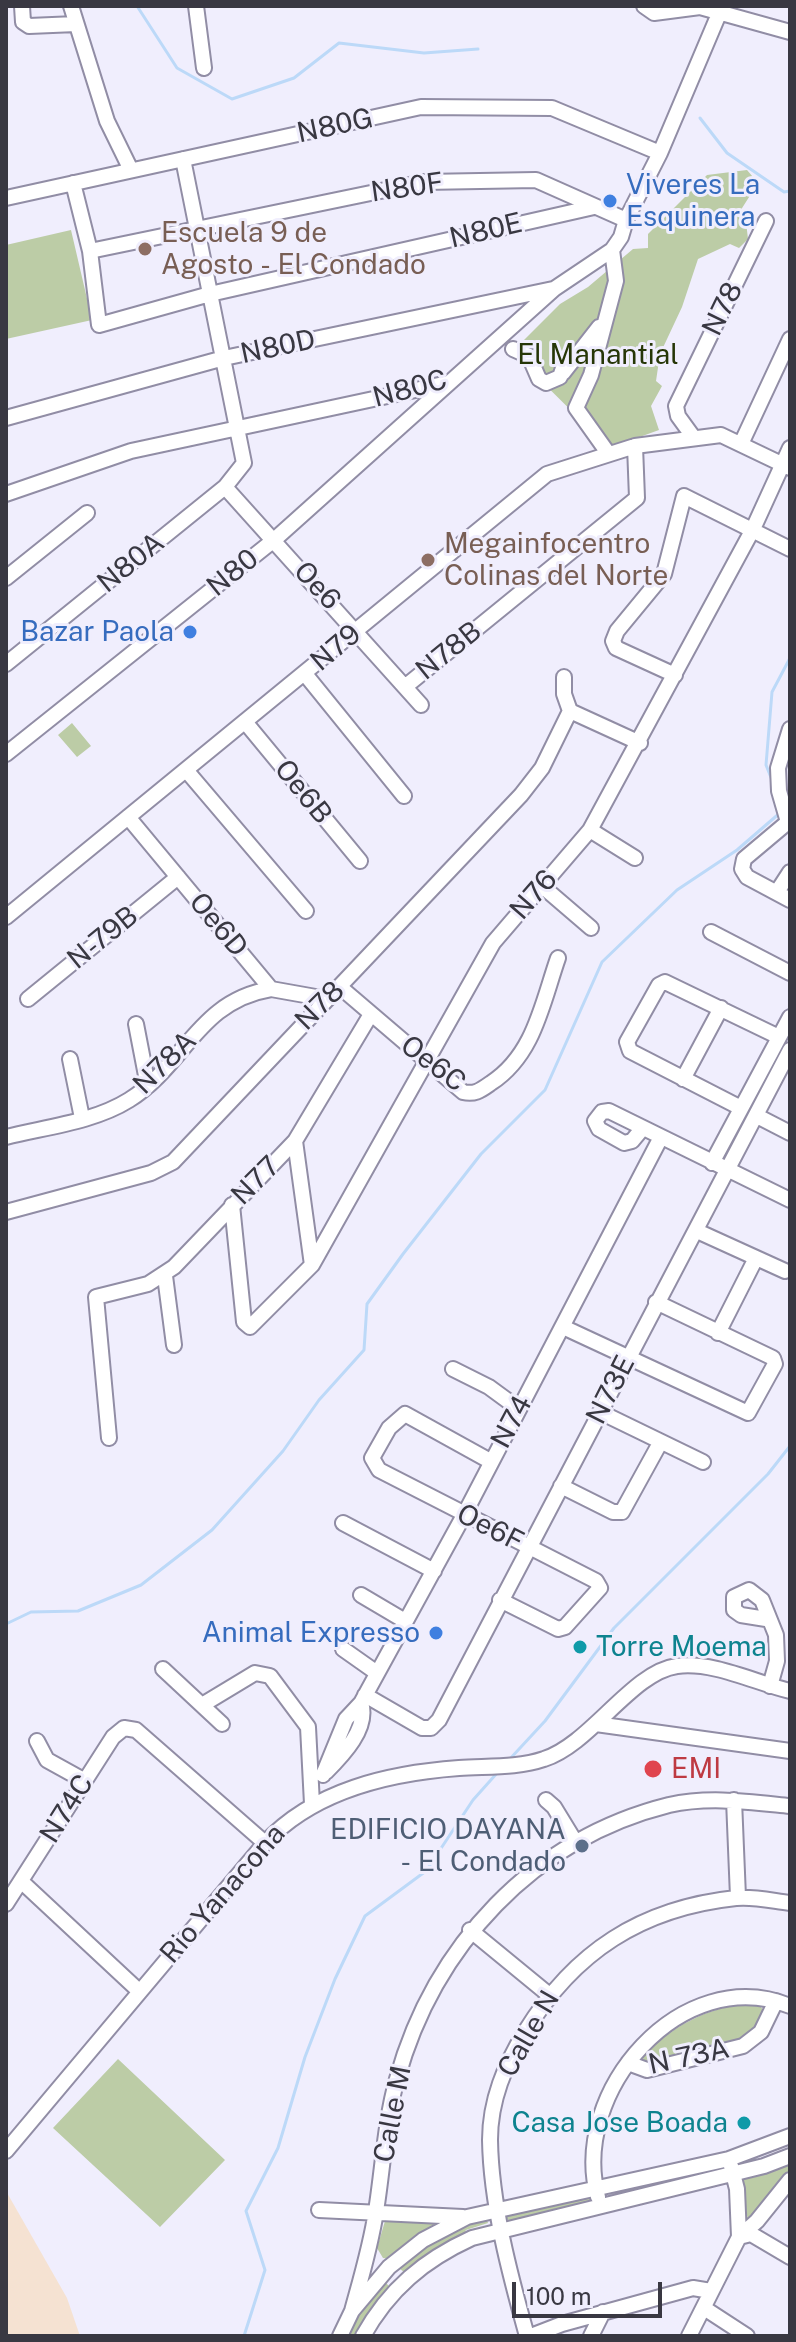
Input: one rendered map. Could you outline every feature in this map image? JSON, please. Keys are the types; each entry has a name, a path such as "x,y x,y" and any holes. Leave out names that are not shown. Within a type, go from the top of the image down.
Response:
{"street":[{"path":"22,6 23,22 29,26 76,24"},
{"path":"71,6 107,121 130,168"},
{"path":"196,6 204,68"},
{"path":"644,6 654,13 700,7 721,9 790,32"},
{"path":"608,453 576,408 591,375 616,281 612,250 660,153 721,9"},
{"name":"N80G","path":"6,198 130,168 421,107 552,108 660,153"},
{"path":"183,159 238,429"},
{"name":"N80F","path":"90,251 198,226 424,182 536,180 626,220"},
{"path":"73,183 90,251"},
{"name":"N80E","path":"90,251 99,325 210,294 594,207"},
{"name":"N78","path":"694,438 676,406 766,221"},
{"name":"N80C","path":"6,494 131,451 452,382 554,289 612,250"},
{"name":"N80D","path":"6,418 224,358 554,289"},
{"path":"513,349 522,350 529,356 539,379 546,383 560,377 606,318"},
{"path":"741,444 790,339"},
{"path":"560,377 565,362"},
{"name":"N80","path":"6,754 274,540 452,382"},
{"name":"N80A","path":"6,664 225,487 244,463 238,429"},
{"name":"N79","path":"6,917 547,474 635,446 721,435 786,466"},
{"name":"N78B","path":"406,686 637,498 635,446"},
{"name":"N76","path":"232,1205 244,1322 247,1326 254,1325 312,1265 493,943 590,830 640,743 786,466 790,448"},
{"name":"Oe6","path":"225,487 357,630 421,705"},
{"path":"675,675 616,648 613,641 617,631 664,574 684,496 790,549"},
{"path":"6,578 87,513"},
{"path":"305,674 404,796"},
{"path":"564,677 564,694 570,711 640,743"},
{"name":"N78","path":"6,1212 151,1173 173,1162 533,781 570,711"},
{"name":"Oe6B","path":"246,723 360,861"},
{"path":"790,734 778,768 779,791 788,807 786,826 744,859 743,873 783,896 790,872"},
{"path":"186,770 306,911"},
{"name":"Oe6D","path":"128,817 271,989"},
{"path":"590,830 635,858"},
{"name":"N-79B","path":"28,999 178,877"},
{"path":"542,886 591,928"},
{"path":"711,932 790,973"},
{"name":"Oe6C","path":"340,987 467,1094 474,1094 501,1077 524,1054 558,958"},
{"path":"741,1108 630,1051 627,1042 659,985 669,982 779,1037"},
{"path":"271,989 327,999"},
{"name":"N78A","path":"6,1137 110,1109 148,1086 215,1012 238,997 271,989"},
{"path":"683,1079 721,1008"},
{"name":"N77","path":"109,1438 96,1297 165,1276 295,1141 371,1014"},
{"path":"712,1163 790,1017"},
{"path":"136,1024 148,1086"},
{"name":"N73E","path":"363,1699 422,1728 431,1728 439,1720 790,1050"},
{"path":"70,1059 82,1118"},
{"path":"757,1116 790,1133"},
{"path":"642,1129 790,1200"},
{"name":"N74","path":"311,1786 358,1731 364,1714 363,1699 464,1515 660,1139"},
{"path":"295,1141 312,1265"},
{"path":"697,1231 785,1271"},
{"path":"718,1333 756,1258"},
{"path":"165,1276 174,1345"},
{"path":"563,1327 744,1414 750,1411 775,1364 773,1358 656,1302"},
{"path":"453,1369 489,1387 519,1409"},
{"path":"600,1412 703,1462"},
{"name":"Oe6F","path":"490,1461 405,1414 389,1428 372,1458 379,1470 599,1585 599,1591 568,1624 558,1629 500,1600"},
{"path":"561,1486 613,1512 625,1509 660,1443"},
{"path":"343,1523 434,1571"},
{"path":"361,1595 405,1621"},
{"path":"766,1619 773,1627 777,1648 770,1686"},
{"path":"343,1649 377,1673"},
{"name":"Rio Yanacona","path":"6,2151 282,1823 312,1804 372,1782 446,1769 522,1764 556,1755 655,1674 678,1666 707,1668 790,1691"},
{"path":"163,1669 222,1724"},
{"path":"202,1705 255,1673 270,1676 308,1727 312,1804"},
{"path":"596,1724 790,1751"},
{"name":"N74C","path":"6,1904 117,1732 124,1728 136,1730 265,1843"},
{"path":"37,1741 47,1760 85,1781"},
{"path":"546,1800 554,1807 576,1843"},
{"path":"734,1800 738,1897"},
{"name":"Calle M","path":"352,2311 369,2249 396,2082 409,2041 432,1990 470,1930 503,1895 576,1843 627,1819 671,1805 734,1800 790,1806"},
{"path":"22,1882 139,1991"},
{"name":"Calle N","path":"529,2336 503,2229 490,2141 496,2097 511,2055 548,1994 597,1946 624,1931 676,1910 738,1897 790,1903"},
{"path":"470,1930 548,1994"},
{"path":"600,2205 595,2188 593,2145 599,2117 609,2091 644,2042 682,2016 737,2000 783,2004"},
{"name":"N 73A","path":"628,2063 647,2070 743,2046 761,2032 783,2004"},
{"path":"319,2210 467,2217 729,2159 790,2136"},
{"path":"363,2336 400,2282 448,2249 503,2229 734,2173 790,2156"},
{"path":"729,2159 734,2173 739,2237"},
{"path":"689,2336 739,2237 757,2221 790,2180"},
{"path":"340,2336 352,2311 389,2267 423,2240 467,2217"},
{"path":"739,2237 751,2234 790,2257"},
{"path":"369,2249 400,2282"},
{"path":"529,2336 564,2330 603,2312 693,2288 711,2291"},
{"path":"704,2308 747,2336"},
{"path":"591,2336 603,2312"}],"shaded area":[{"path":"6,2191 67,2298 80,2336 6,2336"}],"green space":[{"name":"El Manantial","path":"747,170 758,183 737,216 746,222 748,239 739,248 730,244 698,259 682,307 660,354 656,381 662,386 651,406 659,430 609,448 512,352 560,304 588,287 633,249 648,248 648,234 707,175"},
{"path":"71,230 92,320 6,339 6,245"},
{"path":"72,723 91,746 77,757 58,735"},
{"path":"759,2005 767,2014 741,2042 648,2065 641,2056 690,2021 717,2010"},
{"path":"118,2059 225,2160 160,2227 53,2128"},
{"path":"790,2161 790,2175 748,2222 742,2182 746,2173"},
{"path":"590,2194 594,2198 591,2202 511,2222 506,2218 510,2213"},
{"path":"486,2218 488,2223 466,2230 462,2237 404,2272 396,2266 468,2222"},
{"path":"385,2221 435,2221 438,2227 391,2259 383,2258 377,2248"},
{"path":"383,2280 390,2287 358,2336 344,2336 359,2309"}],"waterway":[{"path":"137,6 177,68 232,99 294,78 339,43 424,53 478,49"},
{"path":"700,118 727,153 784,192 790,191"},
{"path":"772,780 766,765 772,692 790,658"},
{"path":"6,1624 31,1612 78,1611 141,1585 212,1530 283,1451 319,1400 364,1350 367,1304 403,1254 481,1154 545,1090 602,962 677,890 737,850 781,812"},
{"path":"508,1761 545,1721 614,1628 768,1474 790,1446"},
{"path":"244,2336 265,2270 246,2211 278,2148 305,2057 335,1979 365,1916 426,1871 473,1800 498,1772"}],"place":[{"name":"Viveres La Esquinera","path":"610,201"},
{"name":"Escuela 9 de Agosto - El Condado","path":"145,249"},
{"name":"Megainfocentro Colinas del Norte","path":"428,560"},
{"name":"Bazar Paola","path":"190,632"},
{"name":"Animal Expresso","path":"436,1633"},
{"name":"Torre Moema","path":"580,1647"},
{"name":"EMI","path":"653,1769"},
{"name":"EDIFICIO DAYANA - El Condado","path":"582,1846"},
{"name":"Casa Jose Boada","path":"744,2123"}]}
